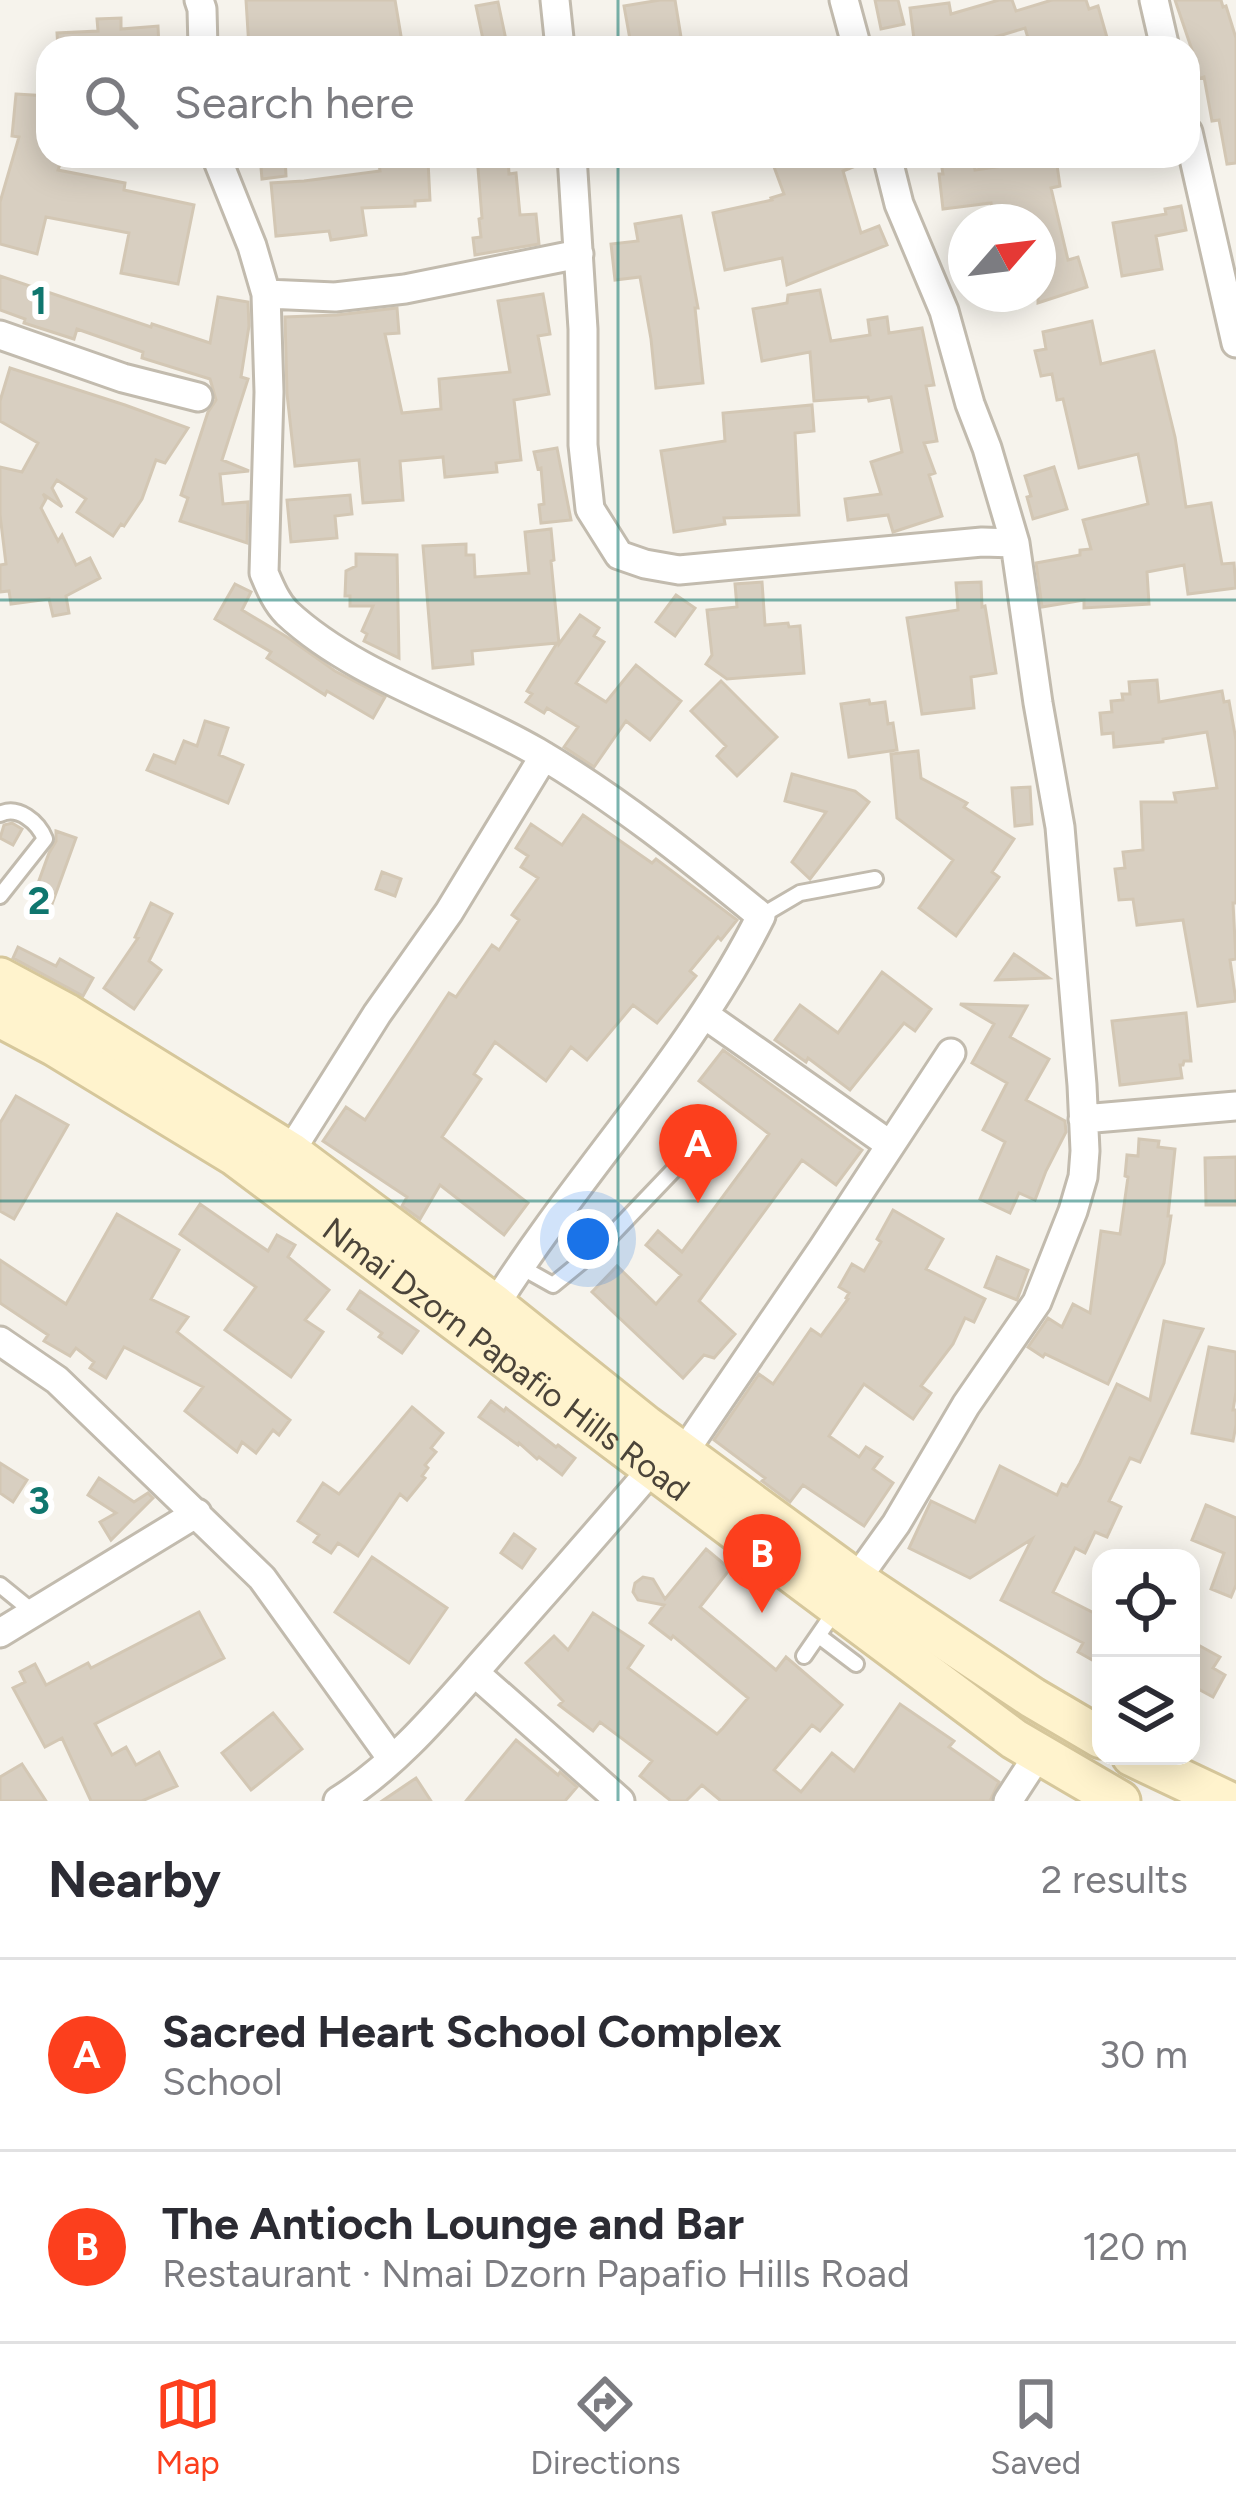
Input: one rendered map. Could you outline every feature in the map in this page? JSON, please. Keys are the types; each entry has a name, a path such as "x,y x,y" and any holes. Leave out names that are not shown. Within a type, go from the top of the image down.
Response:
{"street":[{"path":"199,0 203,36"},
{"path":"555,0 559,36"},
{"path":"844,0 854,36"},
{"path":"1154,0 1162,36"},
{"path":"221,168 266,294 265,573 285,611 336,649 544,756 650,826 760,916 705,1015 495,1306"},
{"path":"573,168 585,486 590,509 619,555 679,570 982,542 1015,543"},
{"path":"837,1607 896,1524 966,1405 1037,1302 1083,1177 1083,1119 1060,827 1015,543 944,310 899,204 890,168"},
{"path":"1196,168 1236,343"},
{"path":"266,294 335,297 405,289 579,254"},
{"path":"0,335 123,378 198,397"},
{"path":"290,1151 449,912 544,756"},
{"name":"Nmai Dzorn Papafio Hills Road","path":"0,978 290,1151 646,1426 668,1460"},
{"path":"705,1015 890,1144"},
{"name":"Nmai Dzorn Papafio Hills Road","path":"0,1018 55,1046 234,1155 668,1460 837,1607 1038,1755 1120,1801"},
{"path":"338,1801 366,1784 392,1759 668,1460 836,1229 951,1053"},
{"path":"1083,1119 1236,1106"},
{"path":"0,1341 57,1380 262,1578 392,1759"},
{"path":"0,1633 197,1513"},
{"name":"Nmai Dzorn Papafio Hills Road","path":"837,1607 1033,1698 1092,1733"},
{"path":"475,1672 620,1801"},
{"path":"1007,1801 1038,1755"},
{"path":"1151,1765 1227,1801"}],"lane":[{"path":"0,814 19,812 40,827 45,838 0,896"},
{"path":"760,916 800,893 875,879"},
{"path":"520,1266 553,1285 602,1245 709,1133"},
{"path":"0,1585 32,1611"},
{"path":"804,1656 837,1607"},
{"path":"837,1607 856,1664"}],"building":[{"path":"246,0 395,0 401,36 248,36"},
{"path":"675,0 681,36 629,36 624,6"},
{"path":"875,0 898,0 904,24 881,29"},
{"path":"999,0 1012,0 1016,11 1052,0 1086,0 1089,9 1098,6 1107,36 1027,36 1025,28 999,36 914,36 910,8 949,3 951,14"},
{"path":"1175,0 1221,0 1236,38 1236,163 1227,164 1219,120 1212,121 1204,77 1200,78 1200,36 1187,36"},
{"path":"498,2 505,36 482,36 476,6"},
{"path":"121,18 121,29 158,26 158,36 57,36 98,31 97,19"},
{"path":"16,94 36,95 36,168 59,168 125,183 124,190 194,205 178,284 121,273 129,233 46,217 37,254 0,244 0,202 19,137 12,136"},
{"path":"261,168 286,168 286,176 262,179"},
{"path":"428,168 430,200 415,201 415,206 362,208 366,235 331,240 329,231 276,236 271,183"},
{"path":"478,168 509,168 509,174 516,173 520,215 536,214 539,244 475,255 473,238 481,237"},
{"path":"774,168 850,168 843,171 861,233 879,226 887,245 787,285 782,258 725,270 713,213 784,194"},
{"path":"942,168 1057,168 1060,186 1051,188 1055,204 948,204 943,209"},
{"path":"1181,206 1186,230 1156,236 1162,269 1122,276 1113,223 1166,214 1165,209"},
{"path":"1056,209 1068,260 1078,257 1087,287 1056,297"},
{"path":"681,216 698,308 703,383 656,388 640,277 615,280 611,244 638,241 635,224"},
{"path":"0,276 210,343 218,297 248,302 241,377 248,379 222,460 249,471 220,474 223,504 248,502 247,543 180,521 188,498 181,495 216,400 210,379 142,358 143,352 77,329 74,339 24,323 25,319 0,310"},
{"path":"820,290 831,341 870,335 868,320 887,317 889,333 922,328 934,385 926,386 937,441 924,443 942,516 893,532 888,515 848,520 845,499 881,494 871,462 902,452 891,397 814,401 810,352 762,361 753,309 787,303 788,295"},
{"path":"543,294 550,334 538,336 549,394 514,400 521,460 496,463 497,472 445,477 443,457 400,461 403,500 363,503 359,460 295,466 285,317 397,308 399,333 385,334 402,413 441,409 439,379 510,372 498,301"},
{"path":"1092,321 1101,364 1154,351 1186,507 1211,503 1222,564 1234,563 1236,588 1188,594 1184,565 1147,572 1149,604 1084,608 1084,600 1042,607 1036,563 1091,549 1083,520 1148,504 1138,454 1079,468 1063,399 1057,400 1052,374 1041,376 1035,351 1046,349 1043,332"},
{"path":"10,368 188,428 165,463 156,460 142,499 113,536 77,512 86,499 57,480 52,488 62,507 43,494 46,499 41,508 58,541 62,535 76,565 90,558 100,578 66,596 69,613 53,616 49,599 11,604 9,591 0,592 0,565 6,564 0,467 22,472 38,443 0,421 0,401"},
{"path":"812,405 814,431 795,433 799,515 724,518 725,524 674,532 661,451 725,441 723,413"},
{"path":"557,448 571,520 541,523 541,468 534,452"},
{"path":"1054,467 1067,509 1033,519 1025,476"},
{"path":"350,495 352,514 335,516 337,538 291,542 287,500"},
{"path":"551,529 559,644 580,615 599,628 594,636 604,642 576,683 606,702 636,665 681,701 650,740 626,721 594,767 564,747 578,727 547,708 544,713 526,702 532,694 527,691 557,643 472,651 473,664 433,668 423,546 466,544 466,555 474,555 475,577 529,573 525,532"},
{"path":"356,554 397,555 399,658 364,641 367,634 362,631 373,606 350,606 350,596 345,596 346,571 356,566"},
{"path":"762,582 765,625 800,626 804,673 727,679 706,664 712,655 707,610 737,607 735,584"},
{"path":"981,582 996,673 971,677 974,708 922,714 907,618 958,610 956,583"},
{"path":"235,584 251,592 242,610 335,671 385,697 373,718 327,691 325,695 267,658 271,652 215,619"},
{"path":"676,595 695,608 675,636 656,622"},
{"path":"1157,680 1159,702 1222,691 1224,702 1229,701 1236,740 1236,959 1230,960 1236,1001 1198,1006 1183,920 1137,925 1133,899 1119,900 1115,869 1125,868 1123,852 1143,850 1141,802 1176,802 1174,793 1217,788 1207,732 1114,747 1113,733 1102,734 1100,713 1112,712 1111,701 1130,694 1129,682"},
{"path":"721,681 777,737 737,776 717,756 726,746 691,711"},
{"path":"869,700 870,704 885,702 897,750 849,757 841,704"},
{"path":"205,721 228,728 219,755 243,765 228,803 147,770 154,755 175,763 184,741 197,746"},
{"path":"918,751 921,778 967,803 964,807 1014,839 992,872 999,877 956,936 919,908 953,860 897,818 891,754"},
{"path":"792,774 855,791 869,802 810,879 792,862 826,812 785,801"},
{"path":"1030,787 1032,824 1015,826 1012,788"},
{"path":"583,815 652,863 656,859 737,920 690,971 696,976 657,1023 633,1005 587,1060 571,1047 546,1081 495,1042 474,1074 481,1079 442,1137 528,1203 504,1235 440,1185 420,1219 402,1206 407,1197 323,1141 346,1107 365,1120 449,993 456,997 492,945 499,950 519,920 512,915 538,878 521,867 528,856 516,848 531,824 562,845"},
{"path":"12,823 22,829 13,845 0,838 4,825"},
{"path":"56,831 76,838 48,915 29,908"},
{"path":"382,872 401,879 395,896 376,889"},
{"path":"151,903 172,914 149,961 161,970 134,1009 104,988 138,938"},
{"path":"18,947 56,966 60,959 93,978 83,996 13,958"},
{"path":"1014,954 1049,978 996,980"},
{"path":"882,972 931,1009 915,1031 904,1023 850,1090 775,1040 800,1005 838,1033"},
{"path":"960,1004 1027,1006 1010,1037 1049,1059 1026,1100 1065,1121 1066,1132 1035,1200 1019,1193 1010,1213 980,1199 1005,1142 983,1130 1007,1083 972,1063 994,1024"},
{"path":"1186,1013 1191,1061 1180,1065 1182,1078 1120,1085 1112,1021"},
{"path":"723,1050 862,1150 836,1185 802,1160 699,1301 735,1334 714,1358 704,1355 683,1378 592,1292 617,1266 656,1304 681,1275 646,1245 658,1231 682,1252 769,1134 699,1081"},
{"path":"16,1096 68,1125 14,1219 0,1211 0,1123"},
{"path":"1139,1139 1175,1149 1171,1216 1164,1263 1108,1384 1028,1347 1048,1318 1062,1327 1073,1304 1090,1313 1101,1231 1120,1234 1127,1155 1138,1156"},
{"path":"1236,1157 1236,1205 1206,1205 1205,1158"},
{"path":"200,1204 268,1251 277,1235 295,1245 288,1257 329,1290 305,1320 323,1332 291,1377 225,1330 256,1287 180,1234"},
{"path":"893,1210 943,1239 926,1269 985,1299 974,1322 965,1318 953,1344 921,1386 931,1393 913,1419 864,1384 829,1436 859,1457 866,1447 882,1457 873,1469 893,1483 864,1526 803,1485 790,1502 714,1440 759,1374 773,1384 811,1329 821,1336 848,1299 849,1293 839,1287 852,1264 864,1271"},
{"path":"117,1214 179,1250 151,1299 188,1317 177,1332 290,1420 279,1435 273,1430 256,1453 242,1442 237,1452 185,1411 203,1387 124,1347 106,1378 90,1368 94,1362 76,1348 70,1356 44,1341 48,1335 0,1303 0,1260 66,1304"},
{"path":"997,1257 1028,1270 1017,1300 985,1287"},
{"path":"360,1291 418,1331 402,1353 348,1309"},
{"path":"1164,1321 1203,1329 1140,1462 1130,1458 1109,1501 1121,1507 1107,1537 1095,1532 1085,1553 1075,1548 1053,1592 1092,1612 1092,1660 1078,1652 1083,1643 1001,1600 1032,1539 970,1578 909,1548 931,1501 975,1522 1000,1466 1057,1495 1080,1463 1117,1384 1150,1400"},
{"path":"1209,1347 1236,1352 1233,1441 1192,1433"},
{"path":"491,1401 575,1458 562,1475 479,1417"},
{"path":"412,1407 443,1433 431,1448 436,1452 425,1465 425,1478 407,1500 400,1494 358,1556 338,1543 331,1553 314,1542 319,1535 298,1521 323,1483 339,1494"},
{"path":"0,1463 27,1480 13,1502 0,1493"},
{"path":"99,1478 134,1502 148,1493 153,1498 111,1540 100,1522 116,1513 88,1495"},
{"path":"1206,1505 1236,1518 1236,1585 1231,1597 1211,1589 1224,1553 1192,1540"},
{"path":"514,1534 535,1549 522,1568 501,1553"},
{"path":"706,1549 730,1569 700,1607 776,1670 786,1657 842,1705 820,1731 812,1725 774,1770 801,1792 832,1753 854,1771 900,1704 954,1741 949,1747 999,1782 990,1801 721,1801 702,1785 686,1801 671,1801 640,1776 652,1761 600,1722 593,1731 559,1705 563,1701 526,1663 554,1636 568,1650 593,1613 643,1646 628,1668 717,1734 723,1728 748,1698 673,1636 650,1623 664,1605 638,1600 633,1592 643,1577 653,1579 665,1599"},
{"path":"372,1557 447,1608 409,1663 335,1612"},
{"path":"199,1612 224,1658 95,1724 112,1755 126,1747 136,1765 159,1752 177,1786 142,1801 91,1801 62,1738 45,1747 13,1688 25,1682 20,1672 35,1664 46,1685 88,1663 91,1668"},
{"path":"1200,1646 1220,1657 1213,1668 1225,1675 1213,1697 1200,1690"},
{"path":"273,1713 302,1749 251,1790 222,1753"},
{"path":"516,1740 577,1787 565,1801 466,1801"},
{"path":"22,1764 46,1801 0,1801 0,1777"},
{"path":"416,1778 431,1801 382,1801"}],"place":[{"name":"Sacred Heart School Complex","path":"698,1203"},
{"name":"The Antioch Lounge and Bar","path":"762,1613"}]}
